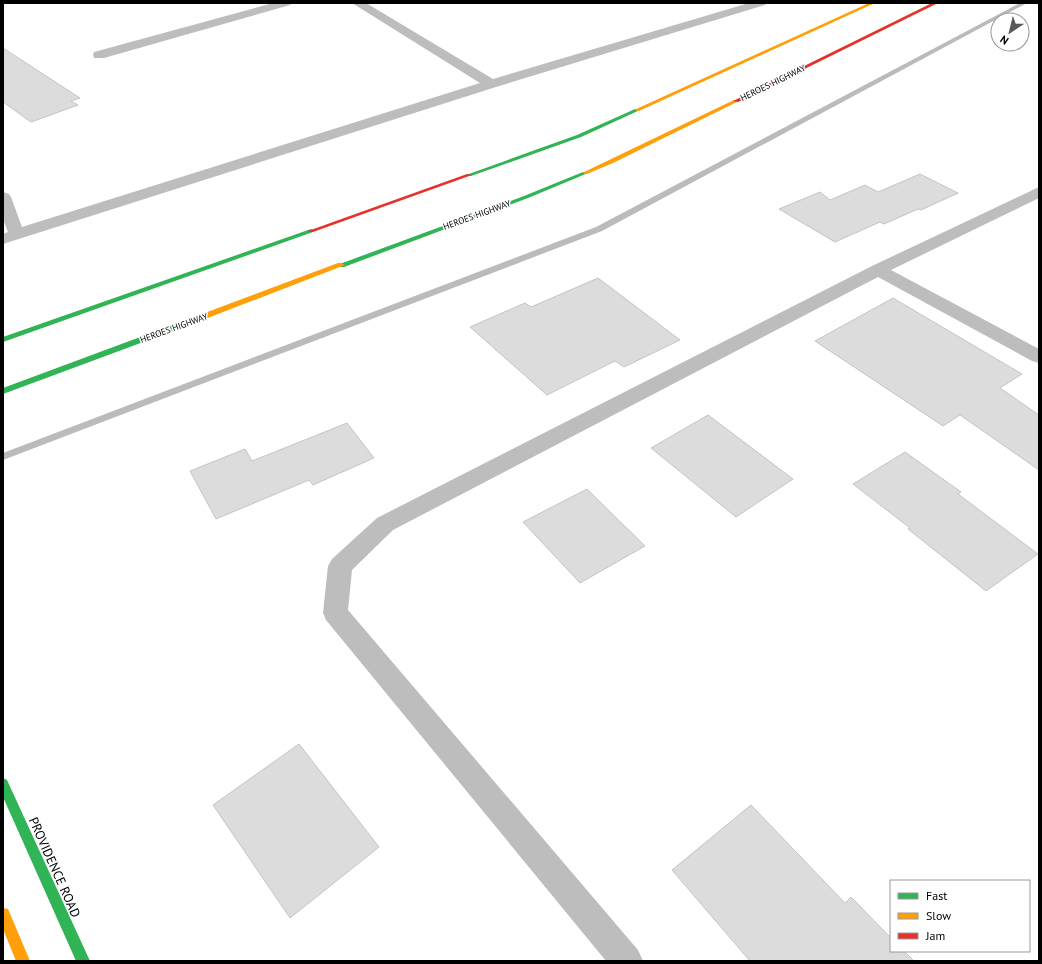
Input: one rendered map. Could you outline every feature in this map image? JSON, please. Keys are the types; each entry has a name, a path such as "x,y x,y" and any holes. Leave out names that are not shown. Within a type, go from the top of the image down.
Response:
{"main road":[{"path":"3,340 579,136 873,3"},
{"name":"HEROES HIGHWAY","path":"3,391 526,197 611,162 936,3"},
{"name":"PROVIDENCE ROAD","path":"3,784 83,961"},
{"path":"3,914 23,961"}],"street":[{"path":"99,55 286,3"},
{"path":"358,3 491,84"},
{"path":"3,197 10,237 491,84 761,3"},
{"path":"627,961 335,613 340,566 385,524 878,270 1039,192"},
{"path":"878,270 1039,357"}],"building":[{"path":"3,48 80,98 71,101 78,105 31,122 3,102"},
{"path":"920,174 958,193 921,210 918,209 884,224 880,222 835,242 779,209 820,192 830,200 865,185 878,192"},
{"path":"598,278 680,340 624,367 615,361 547,395 470,327 525,303 531,307"},
{"path":"893,298 1022,374 1000,388 1039,415 1039,470 960,415 943,426 815,341"},
{"path":"708,415 793,479 736,517 651,448"},
{"path":"347,423 374,458 313,485 309,480 216,519 190,471 245,449 252,461"},
{"path":"905,452 961,492 958,494 1038,554 986,591 908,529 910,528 853,484"},
{"path":"587,489 645,546 580,583 523,522"},
{"path":"299,744 379,847 290,918 213,805"},
{"path":"751,805 845,903 851,897 890,937 890,952 905,952 914,961 750,961 672,870"}],"waterway":[{"path":"3,457 599,229 1024,3"}],"traffic: fast":[{"path":"469,175 579,136 637,110"},
{"path":"341,265 526,197 585,173"},
{"path":"3,340 311,231"},
{"path":"3,391 197,319"},
{"path":"3,784 83,961"}],"traffic: slow":[{"path":"637,110 873,3"},
{"path":"585,173 611,162 736,101"},
{"path":"197,319 341,265"},
{"path":"3,914 23,961"}],"traffic: jam":[{"path":"736,101 936,3"},
{"path":"311,231 469,175"}]}
